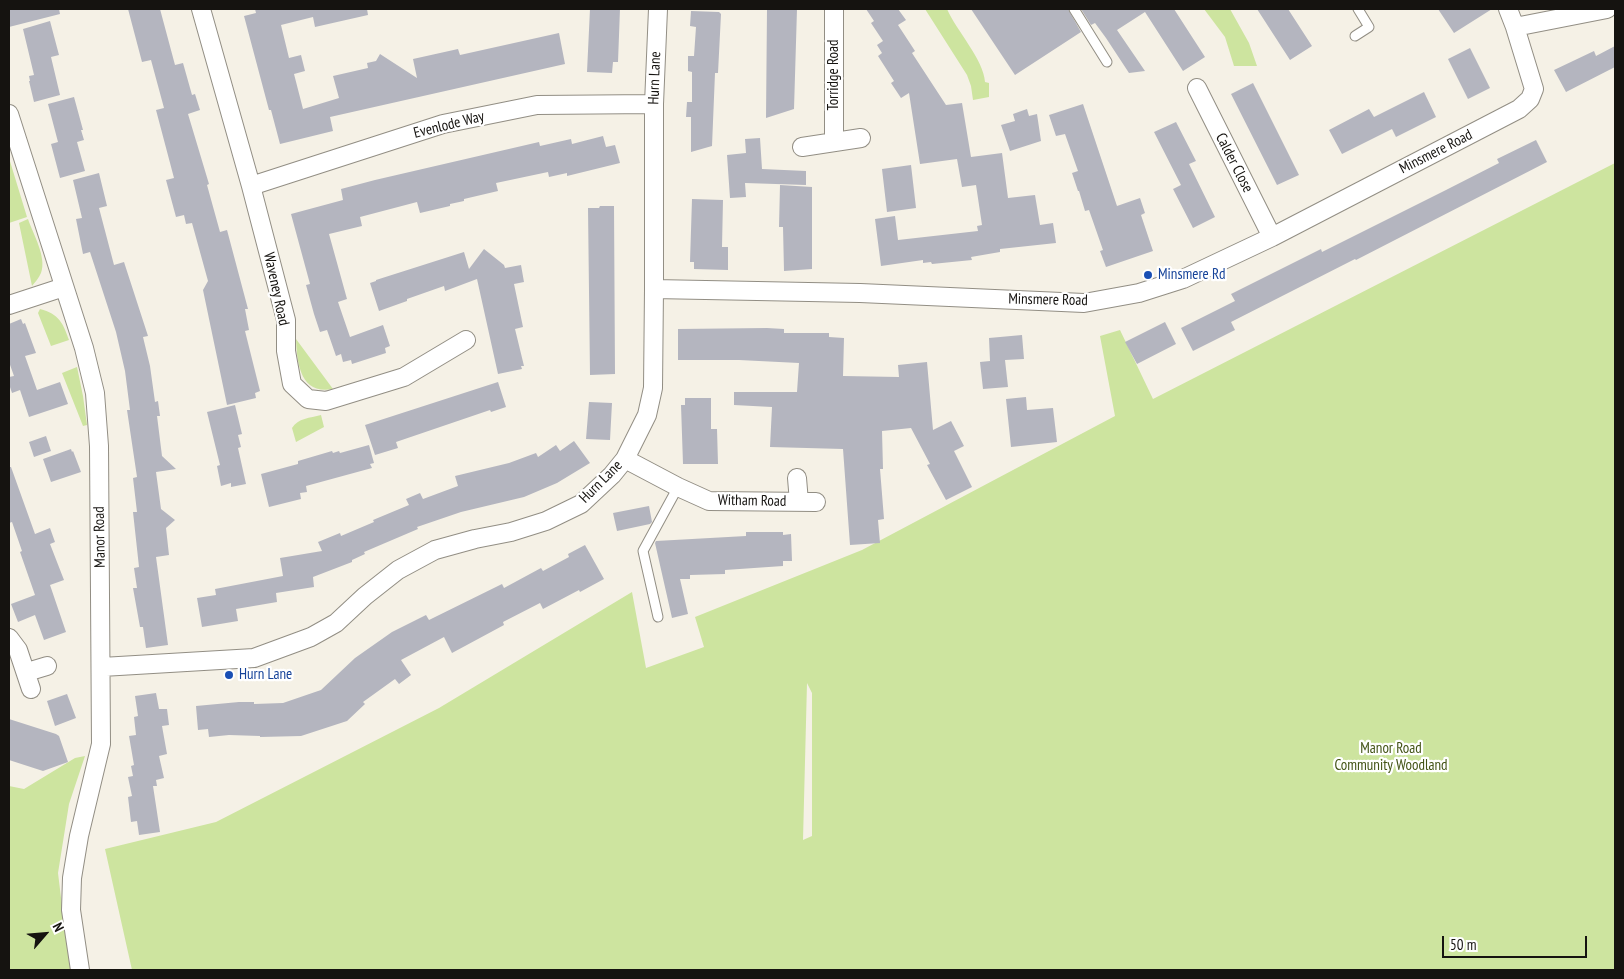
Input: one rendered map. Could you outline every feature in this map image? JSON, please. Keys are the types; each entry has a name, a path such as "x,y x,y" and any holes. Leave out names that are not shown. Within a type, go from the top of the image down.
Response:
{"street":[{"name":"Waveney Road","path":"201,9 251,186 286,320 286,351 292,384 308,399 326,401 404,377 466,340"},
{"name":"Hurn Lane","path":"102,667 254,658 276,651 311,637 336,623 365,596 398,570 435,550 511,532 546,521 581,504 612,475 625,459 647,415 653,388 654,104 658,9"},
{"name":"Torridge Road","path":"834,9 834,142"},
{"path":"1508,9 1515,27 1607,9"},
{"name":"Minsmere Road","path":"654,288 860,293 1084,303 1139,293 1183,279 1272,237 1519,109 1530,99 1534,89 1515,27"},
{"name":"Calder Close","path":"1197,88 1272,237"},
{"name":"Evenlode Way","path":"251,186 443,124 537,105 654,104"},
{"name":"Manor Road","path":"9,114 84,348 95,393 100,446 101,744 79,836 72,878 71,910 80,970"},
{"path":"802,146 861,138"},
{"path":"9,305 64,287"},
{"name":"Witham Road","path":"625,459 709,501 808,502 797,478"},
{"path":"9,638 18,650 29,681 47,666"}],"lane":[{"path":"1074,9 1107,62"},
{"path":"1355,36 1370,27 1358,9"},
{"path":"658,617 643,552 678,487"}],"green space":[{"path":"925,9 947,9 980,64 985,82 989,83 989,97 973,100 967,75"},
{"path":"1204,9 1230,9 1249,43 1257,66 1234,66 1225,37"},
{"path":"9,158 27,217 9,223"},
{"name":"Manor Road Community Woodland","path":"1615,163 1615,970 132,970 105,849 216,822 439,708 632,592 646,668 704,647 695,617 862,550 1115,416 1100,336 1120,330 1153,399","holes":["807,683 812,693 812,836 803,840"]},
{"path":"28,219 39,246 42,260 41,273 32,286 19,223"},
{"path":"40,309 52,314 59,320 69,340 51,346 38,313"},
{"path":"296,339 333,389 322,390 313,387 307,382 299,367"},
{"path":"77,367 87,425 83,426 62,373"},
{"path":"321,415 324,427 296,442 292,428 298,422"},
{"path":"85,756 69,804 58,873 64,922 73,970 9,970 9,786 24,789 75,758"}],"building":[{"path":"9,9 59,9 60,14 9,27"},
{"path":"128,9 160,9 175,65 183,63 192,95 195,94 200,110 188,114 209,184 207,185 220,232 227,230 248,309 245,309 249,330 245,331 260,391 255,393 256,398 227,405 203,290 208,281 192,223 186,224 184,215 176,217 166,180 174,178 156,110 164,108 151,60 142,62"},
{"path":"255,9 367,9 368,15 315,27 313,17 281,25 289,58 301,55 305,71 294,74 303,109 339,98 333,76 368,68 367,63 376,61 380,54 417,78 413,59 458,49 460,55 559,33 565,64 330,117 333,131 280,144 244,16 256,13"},
{"path":"590,9 620,9 618,62 613,62 612,73 587,72"},
{"path":"767,9 797,9 794,109 766,118"},
{"path":"866,9 898,9 906,20 898,25 915,51 912,53 946,105 962,103 971,157 1002,153 1008,198 1035,195 1040,225 1053,223 1056,243 1000,249 1000,252 971,257 972,260 932,264 931,262 923,263 923,260 881,266 875,219 895,216 898,240 978,231 977,226 982,225 976,185 962,187 957,159 920,164 909,93 901,98 891,83 894,81 878,56 882,53 877,45 883,41 871,23 874,21"},
{"path":"971,9 1068,9 1081,32 1015,75"},
{"path":"1081,9 1174,9 1205,57 1183,71 1145,12 1117,30 1145,71 1129,73 1095,23 1091,25"},
{"path":"1257,9 1288,9 1312,46 1290,60"},
{"path":"1438,9 1492,9 1454,33"},
{"path":"691,11 719,12 721,14 718,73 715,73 712,146 691,152 691,117 686,117 687,102 692,102 692,72 688,71 688,56 694,56 696,27 690,26"},
{"path":"50,21 59,55 51,57 60,95 34,102 29,76 34,75 23,29"},
{"path":"1615,46 1615,67 1566,92 1554,70 1594,51 1596,56"},
{"path":"1470,48 1490,88 1468,99 1448,59"},
{"path":"1253,83 1299,175 1277,185 1231,94"},
{"path":"1424,92 1436,117 1396,137 1392,129 1342,154 1329,130 1369,109 1374,117"},
{"path":"74,97 83,130 81,130 84,140 77,142 85,171 60,178 51,144 58,142 48,104"},
{"path":"1083,104 1117,206 1140,198 1145,213 1141,215 1153,251 1106,267 1100,251 1103,250 1089,210 1085,211 1072,173 1078,171 1065,134 1056,136 1049,115"},
{"path":"1027,109 1029,116 1037,114 1041,141 1010,151 1001,125 1015,121 1013,114"},
{"path":"1176,122 1196,161 1189,164 1215,217 1193,228 1173,189 1181,185 1154,132"},
{"path":"603,136 606,147 615,145 620,163 567,176 567,173 549,177 548,172 496,183 498,191 464,199 464,201 450,204 450,206 420,213 417,202 360,217 362,226 329,234 347,299 338,302 350,337 383,325 390,346 385,348 386,353 352,364 351,360 343,362 341,354 336,356 327,330 320,332 314,314 306,285 310,284 291,214 343,200 341,189 375,180 539,142 540,146 571,139 572,144"},
{"path":"760,138 762,169 806,171 806,185 745,183 746,197 730,198 727,155 746,153 745,139"},
{"path":"1536,140 1547,162 1231,322 1235,330 1193,351 1181,328 1235,301 1231,294 1321,249 1322,252 1446,190 1499,163 1497,159"},
{"path":"911,165 916,208 887,212 882,169"},
{"path":"99,173 107,206 99,208 114,265 124,262 148,336 143,337 150,366 155,402 158,401 160,416 157,416 162,456 176,469 156,472 161,509 175,520 166,528 169,555 156,557 168,645 146,648 143,627 140,627 133,588 137,588 134,568 139,567 133,512 137,512 133,478 137,477 127,410 130,410 125,371 116,332 90,252 83,254 76,219 82,218 73,180"},
{"path":"780,185 812,187 812,269 784,271 783,227 779,227"},
{"path":"692,199 723,200 722,247 728,247 728,270 694,269 694,262 690,262"},
{"path":"600,206 614,206 615,374 590,375 588,208 599,208"},
{"path":"484,249 504,265 505,268 521,265 524,282 514,284 523,327 515,329 524,366 521,366 522,369 498,374 477,279 445,291 444,286 379,311 370,283 464,252 469,269"},
{"path":"21,319 23,324 25,323 36,353 25,356 37,390 60,382 68,404 29,417 20,390 12,393 9,384 9,377 14,376 9,362 9,324"},
{"path":"1165,322 1176,344 1137,364 1125,342"},
{"path":"678,329 784,329 784,333 829,333 829,337 844,338 843,376 899,377 898,365 927,362 933,430 951,421 964,446 954,451 972,487 946,500 927,465 930,464 911,428 882,431 883,469 880,469 884,519 878,520 880,543 850,545 843,449 770,447 772,407 734,405 734,392 797,392 799,363 739,360 678,360"},
{"path":"1022,335 1024,359 1005,360 1008,387 983,389 980,362 990,361 989,338"},
{"path":"498,382 506,407 491,412 490,410 396,442 398,448 375,455 365,425"},
{"path":"1026,397 1027,410 1053,408 1057,442 1011,447 1006,399"},
{"path":"685,398 711,398 711,429 717,429 718,464 683,464 681,405 685,405"},
{"path":"589,402 612,403 610,440 586,439"},
{"path":"235,405 242,434 238,435 241,447 238,448 246,484 231,487 231,483 221,486 217,466 220,465 207,412"},
{"path":"46,436 51,451 34,457 29,442"},
{"path":"574,441 590,463 557,483 524,497 461,512 417,527 418,529 364,552 365,554 352,560 352,562 313,577 314,587 276,593 277,602 236,609 238,621 202,627 197,598 216,595 215,589 283,576 280,558 322,551 318,542 340,533 341,536 409,505 406,499 420,493 423,499 458,486 455,476 509,463 536,453 538,457 556,445 560,451"},
{"path":"369,445 374,463 370,464 372,468 306,486 307,492 300,493 301,499 269,507 261,474 298,464 298,461 332,451 333,453 339,451 340,453"},
{"path":"71,449 81,472 51,482 43,459"},
{"path":"9,467 11,467 35,534 50,528 55,542 50,544 64,580 50,585 66,632 44,640 35,615 18,622 11,604 35,595 12,522 9,523"},
{"path":"649,506 652,522 650,524 617,531 613,513"},
{"path":"746,532 783,532 783,535 791,534 792,561 783,561 783,566 725,570 725,574 690,575 690,579 680,579 688,614 672,618 656,541 746,536"},
{"path":"585,545 604,579 543,609 540,603 503,622 504,625 452,653 444,637 401,660 411,675 399,684 395,679 363,702 365,704 347,721 301,736 260,737 229,735 209,737 208,729 198,730 196,706 239,702 254,702 254,704 283,703 321,690 355,658 392,632 426,615 429,620 502,584 504,588 541,568 543,571 569,557 568,554"},
{"path":"156,693 159,709 167,709 169,725 162,726 167,754 159,756 164,778 156,780 157,786 153,786 160,832 139,835 137,821 131,822 128,797 132,796 128,777 133,776 131,766 134,765 129,736 136,735 134,717 138,716 135,696"},
{"path":"67,694 76,718 55,726 47,701"},
{"path":"9,719 59,736 68,762 43,771 9,760"}],"place":[{"name":"Minsmere Rd","path":"1148,275"},
{"name":"Hurn Lane","path":"229,675"}]}
